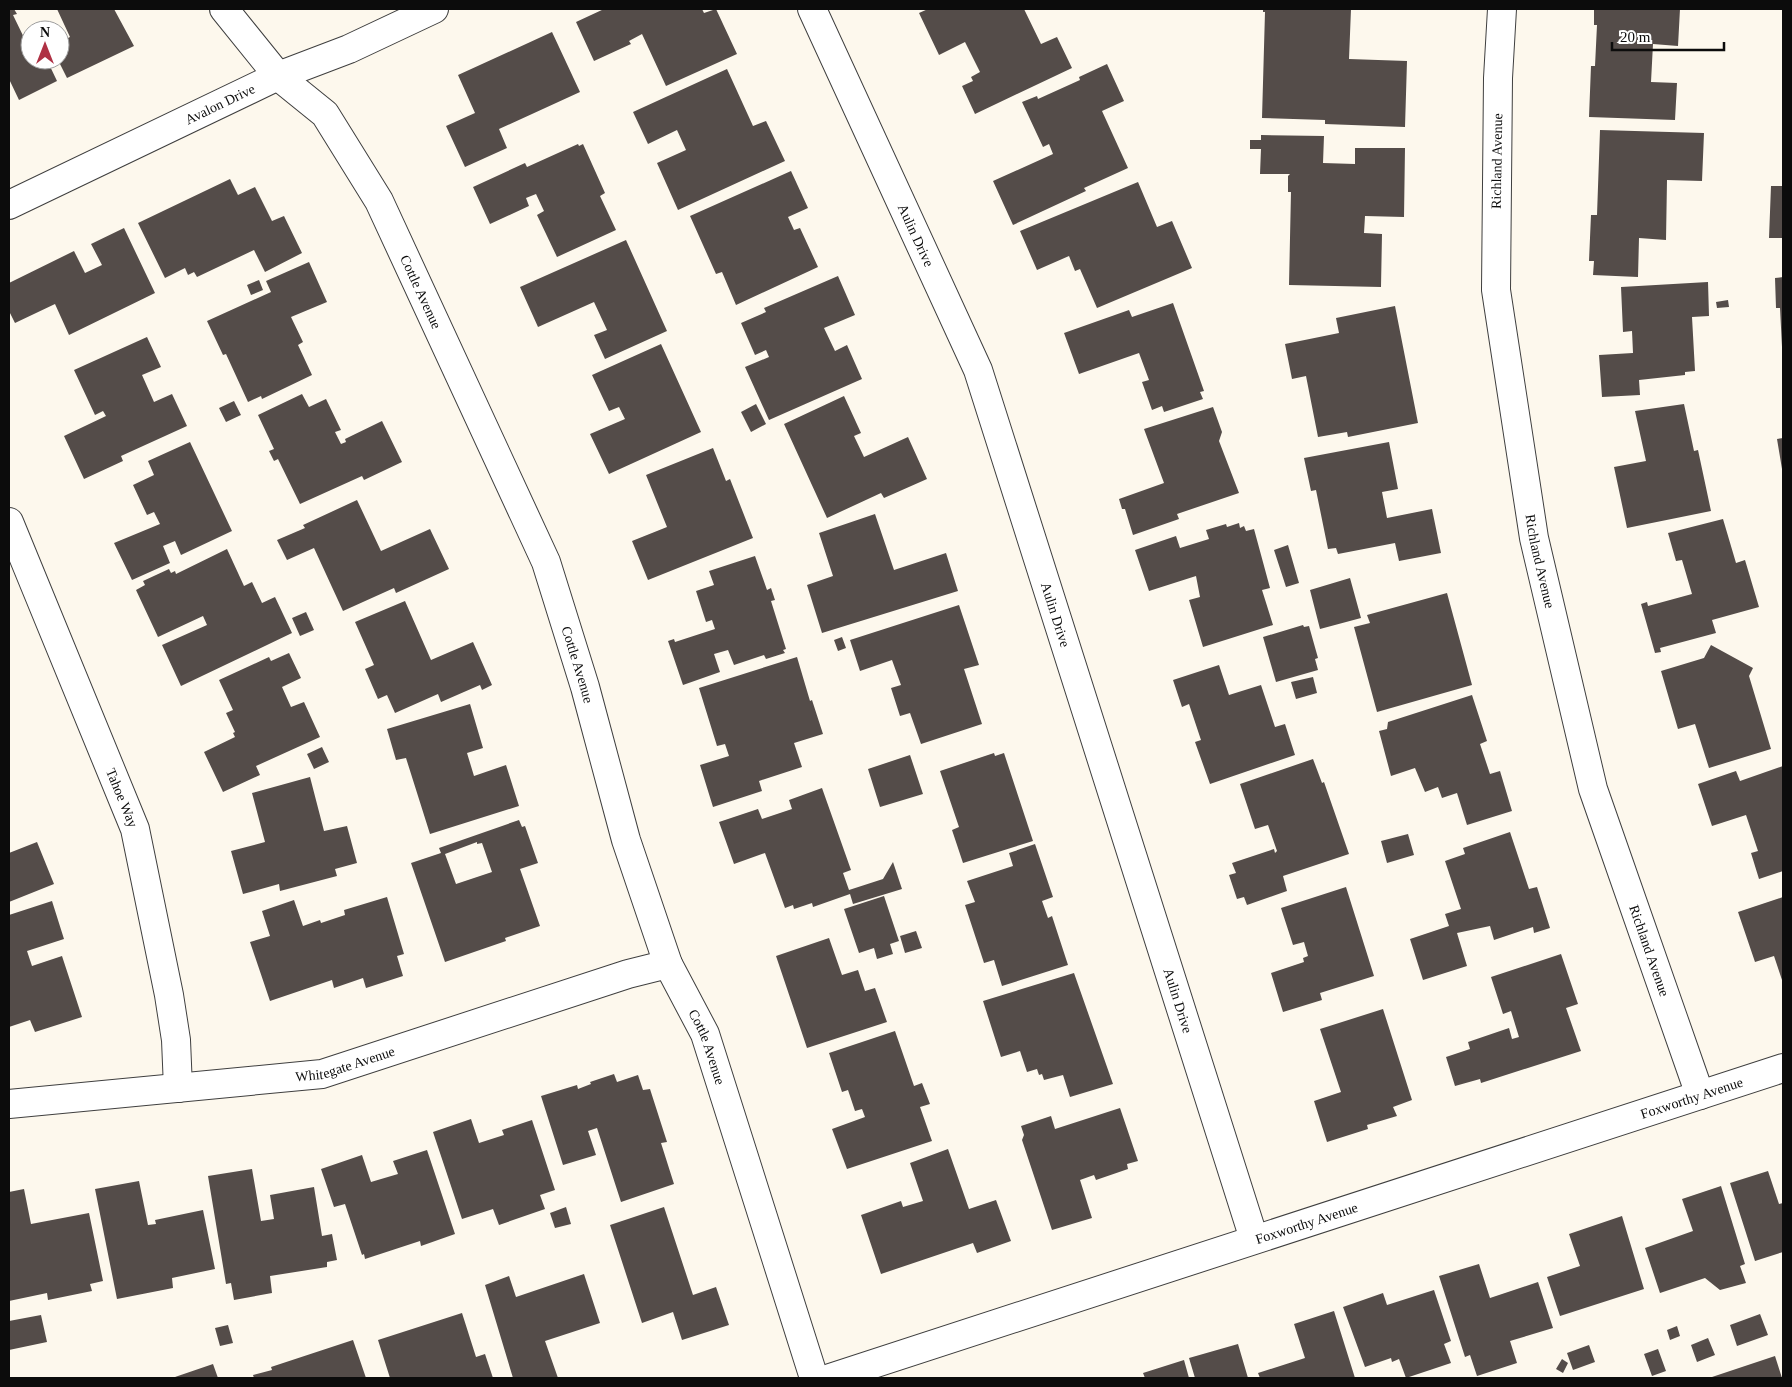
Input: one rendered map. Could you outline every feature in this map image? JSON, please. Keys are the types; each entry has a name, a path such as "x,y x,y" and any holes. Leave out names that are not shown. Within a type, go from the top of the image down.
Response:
{"street":[{"name":"Cottle Avenue","path":"224,9 278,76 325,114 378,201 546,562 585,687 626,840 668,964 705,1034 814,1378"},
{"name":"Avalon Drive","path":"9,205 278,76 350,49 434,9"},
{"name":"Aulin Drive","path":"812,9 978,370 1254,1239"},
{"name":"Richland Avenue","path":"1502,9 1498,78 1496,290 1534,538 1593,789 1700,1095"},
{"name":"Tahoe Way","path":"9,522 135,829 169,995 176,1040 178,1088"},
{"name":"Whitegate Avenue","path":"9,1104 322,1074 628,974 668,964"},
{"name":"Foxworthy Avenue","path":"830,1378 1783,1068"}],"building":[{"path":"9,9 14,9 17,14 13,15 20,29 20,70 52,70 57,81 19,100 9,79"},
{"path":"57,9 114,9 134,46 67,78 63,70 70,70 70,20 62,20"},
{"path":"604,9 702,9 704,13 716,9 737,54 666,86 642,34 629,41 631,44 594,61 576,22"},
{"path":"928,9 1024,9 1041,44 1057,37 1072,68 975,114 962,86 973,81 971,77 980,72 965,42 939,55 919,13"},
{"path":"1263,9 1351,9 1349,59 1407,61 1405,127 1325,124 1325,120 1262,118 1265,12 1263,12"},
{"path":"1594,9 1680,9 1678,46 1653,44 1651,82 1677,83 1675,120 1589,117 1591,66 1595,66 1597,25 1594,25"},
{"path":"552,32 580,92 499,129 507,148 465,167 446,126 475,113 458,75"},
{"path":"1107,64 1124,101 1102,111 1128,168 1084,188 1086,191 1013,225 993,181 1053,154 1049,144 1043,147 1022,102 1037,96 1038,99 1080,80 1079,77"},
{"path":"727,69 753,126 766,121 785,161 678,210 657,163 686,150 677,130 648,144 633,112"},
{"path":"1600,130 1704,133 1702,181 1667,180 1666,240 1639,238 1638,277 1593,275 1594,261 1589,261 1591,215 1597,215"},
{"path":"1261,135 1324,136 1323,163 1355,164 1355,148 1405,148 1404,217 1365,216 1364,233 1382,234 1381,287 1289,285 1291,192 1288,192 1288,176 1290,174 1260,174 1261,149 1250,149 1250,140 1261,140"},
{"path":"578,144 579,146 583,144 605,193 600,196 616,230 557,257 537,215 544,211 536,194 526,198 529,206 490,224 473,187 525,163 527,167"},
{"path":"791,171 808,208 788,217 794,230 800,228 818,267 736,305 722,272 716,274 690,216"},
{"path":"230,179 238,195 255,187 272,221 284,216 302,253 265,272 254,250 197,277 194,272 188,275 185,268 165,278 138,223"},
{"path":"1138,182 1157,227 1172,221 1192,268 1097,308 1080,269 1075,271 1069,256 1037,270 1020,231"},
{"path":"1771,186 1783,186 1783,238 1769,238"},
{"path":"124,228 155,293 69,335 55,304 15,323 9,311 9,283 74,251 85,273 102,265 91,244"},
{"path":"626,240 667,331 605,359 594,335 607,330 594,302 538,327 520,287"},
{"path":"309,262 327,302 291,317 303,342 298,345 312,375 262,399 261,396 248,402 226,354 223,355 207,321 271,292 266,281"},
{"path":"838,276 855,315 824,328 835,351 847,345 862,379 769,420 745,367 769,357 766,350 755,355 741,323 766,312 764,308"},
{"path":"1783,277 1782,347 1780,308 1776,308 1775,278"},
{"path":"259,280 263,290 251,295 247,285"},
{"path":"1708,282 1709,316 1692,317 1695,371 1685,372 1685,375 1639,380 1640,395 1602,397 1599,355 1633,353 1632,331 1623,332 1621,287"},
{"path":"1728,300 1729,307 1717,308 1716,302"},
{"path":"1173,303 1204,391 1200,392 1203,399 1164,412 1162,406 1152,410 1142,382 1149,380 1139,353 1079,374 1064,333 1129,310 1132,317"},
{"path":"1395,306 1418,423 1348,437 1347,432 1318,437 1306,376 1292,379 1285,344 1339,333 1336,318"},
{"path":"147,337 161,367 142,375 154,402 172,394 187,426 121,456 123,461 84,479 64,436 106,416 103,411 95,415 74,370"},
{"path":"661,344 701,432 609,474 590,434 625,419 619,407 609,411 592,375"},
{"path":"302,394 309,407 326,399 341,430 335,432 341,444 346,442 345,439 382,421 402,462 364,480 362,476 300,504 278,459 274,461 269,451 274,449 258,415"},
{"path":"844,396 861,433 854,436 864,457 908,437 927,479 884,498 881,493 827,518 784,424"},
{"path":"234,401 241,415 226,422 219,408"},
{"path":"756,404 766,424 751,432 741,412"},
{"path":"1684,404 1694,451 1698,450 1711,511 1627,528 1614,467 1646,461 1635,411"},
{"path":"1213,407 1222,432 1219,441 1239,493 1177,514 1179,519 1133,535 1125,509 1122,509 1119,499 1164,483 1144,429"},
{"path":"1783,438 1783,469 1782,469 1777,439"},
{"path":"190,442 232,531 181,555 175,541 163,546 170,563 132,580 114,543 160,524 154,512 147,515 133,485 154,475 148,461"},
{"path":"1389,442 1398,489 1382,492 1387,518 1432,509 1441,553 1399,561 1395,543 1338,554 1336,548 1328,549 1316,490 1311,491 1304,458"},
{"path":"713,448 726,481 730,479 753,538 648,580 632,541 667,527 646,475"},
{"path":"357,500 381,551 430,529 449,569 396,593 394,588 343,611 314,548 287,560 277,540 305,528 303,525"},
{"path":"875,514 894,570 946,553 958,591 822,633 807,585 833,576 819,533"},
{"path":"1723,519 1736,563 1745,560 1759,607 1712,620 1716,633 1660,648 1661,652 1655,653 1641,604 1647,602 1648,606 1692,594 1682,560 1676,561 1668,533"},
{"path":"1239,523 1240,528 1244,526 1246,531 1254,529 1270,588 1262,590 1273,625 1203,647 1189,600 1200,597 1196,576 1149,591 1135,550 1176,536 1180,548 1209,539 1206,530 1226,524 1227,527"},
{"path":"1288,545 1299,583 1286,587 1274,550"},
{"path":"227,549 244,586 252,582 262,603 275,597 292,633 181,686 162,645 207,625 203,616 158,637 136,590 145,585 143,581 169,569 171,573 175,571 176,574"},
{"path":"755,556 767,590 771,588 775,600 771,601 786,649 783,650 785,653 766,659 764,655 734,665 728,650 714,654 720,672 683,685 668,641 674,639 675,642 715,629 712,620 706,622 696,591 714,585 709,571"},
{"path":"1350,578 1361,618 1320,629 1310,590"},
{"path":"1447,593 1472,685 1377,712 1354,627 1370,623 1367,615"},
{"path":"405,601 431,660 473,642 492,685 482,690 480,685 441,702 438,694 395,713 387,695 378,699 365,669 374,665 355,622"},
{"path":"959,605 979,665 964,669 982,724 921,744 910,713 900,716 891,688 901,685 892,660 860,671 850,640"},
{"path":"306,612 314,630 300,636 292,618"},
{"path":"1303,625 1304,627 1309,626 1318,658 1315,659 1318,670 1276,682 1263,637"},
{"path":"842,637 846,648 838,651 834,640"},
{"path":"1711,645 1753,668 1749,676 1771,749 1709,768 1695,724 1678,729 1661,671 1704,658"},
{"path":"289,653 301,678 282,687 291,707 304,702 320,737 256,766 260,775 223,792 204,752 235,737 233,733 235,732 226,713 233,710 219,680 269,657 271,661"},
{"path":"797,657 810,701 812,700 823,734 794,743 802,767 759,781 762,791 713,807 700,765 729,756 725,744 717,746 699,688"},
{"path":"1219,665 1229,695 1261,685 1275,727 1285,724 1295,755 1210,784 1195,742 1201,740 1189,704 1182,707 1173,680"},
{"path":"1313,677 1317,693 1296,699 1291,682"},
{"path":"1472,695 1487,741 1480,744 1490,774 1500,771 1512,811 1467,825 1457,793 1442,798 1438,787 1425,792 1415,768 1391,776 1379,731 1387,729 1388,722"},
{"path":"470,704 483,748 467,753 474,776 506,765 519,806 430,834 406,758 396,760 387,729"},
{"path":"322,747 329,762 314,769 307,754"},
{"path":"994,753 995,756 1004,753 1033,841 963,863 952,830 959,827 940,771"},
{"path":"910,755 923,794 880,807 868,769"},
{"path":"1313,759 1322,783 1324,782 1349,854 1283,876 1287,891 1247,905 1244,897 1237,899 1229,875 1236,873 1232,863 1274,849 1275,853 1277,851 1268,825 1255,829 1240,784"},
{"path":"1783,766 1783,871 1759,879 1751,853 1758,851 1746,815 1712,826 1698,784 1736,771 1740,781"},
{"path":"310,777 324,831 347,826 357,863 335,869 337,876 280,891 279,884 243,894 231,851 265,842 252,793"},
{"path":"822,788 851,870 843,873 849,890 883,879 893,862 902,889 853,904 850,894 813,907 812,903 794,909 793,905 785,908 765,853 734,864 719,822 758,809 762,819 792,809 789,800"},
{"path":"519,820 522,827 525,826 538,863 520,869 540,926 505,938 506,941 445,962 411,863 441,853 439,848","holes":["477,842 477,844 482,843 492,872 456,884 445,854"]},
{"path":"1510,832 1529,889 1537,887 1550,928 1534,933 1533,927 1494,940 1490,926 1457,933 1467,966 1423,980 1410,939 1449,926 1445,914 1461,909 1445,861 1465,854 1463,848"},
{"path":"1408,834 1414,855 1387,863 1381,841"},
{"path":"37,842 54,884 9,902 9,853"},
{"path":"1035,844 1053,897 1042,901 1048,918 1052,916 1068,965 1002,986 994,960 984,963 965,905 975,902 967,881 1013,866 1009,853"},
{"path":"1346,887 1374,976 1320,993 1322,1000 1283,1012 1271,973 1304,962 1303,958 1308,956 1304,942 1293,945 1281,908"},
{"path":"884,896 899,941 890,944 893,954 877,959 874,948 859,953 844,909"},
{"path":"387,897 404,954 397,956 403,976 366,988 363,978 334,988 332,980 270,1001 250,942 270,936 262,911 294,900 303,926 320,920 321,923 345,915 344,910"},
{"path":"1783,897 1783,983 1774,956 1755,962 1738,912"},
{"path":"52,901 64,939 27,951 32,966 62,956 82,1017 35,1032 30,1020 9,1027 9,915"},
{"path":"916,931 922,948 905,953 900,936"},
{"path":"829,938 842,975 858,970 865,991 875,988 887,1022 807,1048 776,956"},
{"path":"1561,954 1578,1004 1566,1008 1581,1051 1481,1083 1480,1079 1455,1086 1446,1057 1470,1049 1468,1042 1509,1028 1512,1039 1519,1037 1511,1011 1503,1014 1491,977"},
{"path":"1074,973 1113,1084 1070,1097 1063,1075 1044,1080 1042,1074 1039,1075 1037,1069 1027,1072 1020,1051 1001,1057 983,1001"},
{"path":"1383,1009 1412,1100 1393,1107 1397,1116 1367,1125 1368,1129 1327,1142 1314,1101 1341,1092 1320,1029"},
{"path":"895,1031 914,1086 922,1083 930,1104 920,1107 932,1141 847,1169 832,1129 865,1117 862,1109 855,1111 848,1090 842,1092 829,1053"},
{"path":"614,1074 617,1082 638,1075 643,1090 650,1089 667,1142 661,1143 674,1184 621,1202 597,1128 588,1131 596,1155 563,1165 541,1096 577,1085 578,1089 591,1084 590,1082"},
{"path":"1120,1108 1138,1161 1127,1164 1128,1169 1096,1180 1094,1175 1080,1180 1092,1218 1052,1230 1022,1140 1024,1135 1021,1126 1051,1116 1055,1129"},
{"path":"471,1119 479,1143 504,1135 502,1130 532,1120 555,1190 540,1195 545,1209 499,1225 493,1209 462,1219 433,1132"},
{"path":"948,1149 969,1209 996,1200 1011,1241 977,1253 973,1243 881,1274 861,1215 901,1201 903,1207 923,1201 910,1163"},
{"path":"427,1150 455,1234 421,1246 420,1241 365,1259 345,1204 334,1207 321,1169 362,1155 371,1182 398,1174 393,1161"},
{"path":"252,1169 261,1221 274,1219 270,1195 314,1187 322,1236 332,1234 337,1260 327,1262 327,1267 270,1276 272,1293 234,1300 231,1283 226,1284 208,1176"},
{"path":"1768,1171 1779,1204 1783,1203 1783,1252 1755,1261 1730,1183"},
{"path":"139,1181 148,1225 156,1224 155,1220 203,1210 215,1269 172,1278 173,1288 117,1299 95,1189"},
{"path":"1721,1186 1745,1264 1740,1266 1746,1283 1720,1290 1705,1278 1660,1293 1645,1248 1693,1231 1682,1199"},
{"path":"24,1189 31,1224 89,1213 103,1281 90,1284 92,1291 48,1300 47,1293 9,1301 9,1192"},
{"path":"566,1207 571,1224 555,1228 550,1213"},
{"path":"664,1207 693,1295 716,1287 729,1325 682,1340 673,1312 642,1323 610,1225"},
{"path":"1622,1216 1644,1289 1560,1316 1547,1277 1580,1266 1569,1234"},
{"path":"1479,1264 1490,1298 1538,1282 1553,1328 1510,1341 1517,1363 1477,1376 1470,1355 1465,1357 1439,1276"},
{"path":"584,1274 600,1323 545,1341 558,1378 513,1378 485,1285 509,1276 516,1297"},
{"path":"1434,1290 1451,1341 1444,1344 1451,1363 1406,1378 1399,1359 1392,1362 1391,1358 1365,1367 1343,1307 1383,1293 1387,1305"},
{"path":"1334,1311 1355,1378 1260,1378 1258,1373 1305,1358 1294,1324"},
{"path":"462,1313 476,1357 485,1354 493,1378 390,1378 378,1340"},
{"path":"1760,1314 1768,1335 1737,1346 1730,1325"},
{"path":"41,1315 47,1342 9,1350 9,1321"},
{"path":"228,1325 233,1343 220,1346 215,1328"},
{"path":"1677,1326 1680,1336 1670,1340 1667,1330"},
{"path":"1708,1338 1715,1355 1697,1362 1691,1345"},
{"path":"353,1340 366,1378 254,1378 253,1375 272,1370 271,1367"},
{"path":"1238,1344 1248,1378 1195,1378 1189,1358"},
{"path":"1589,1345 1595,1362 1573,1370 1567,1353"},
{"path":"1658,1349 1666,1371 1652,1376 1644,1354"},
{"path":"1775,1356 1782,1378 1709,1378"},
{"path":"1562,1359 1568,1363 1563,1373 1556,1369"},
{"path":"1184,1360 1189,1378 1145,1378 1143,1373"},
{"path":"213,1364 218,1378 175,1377"}]}
